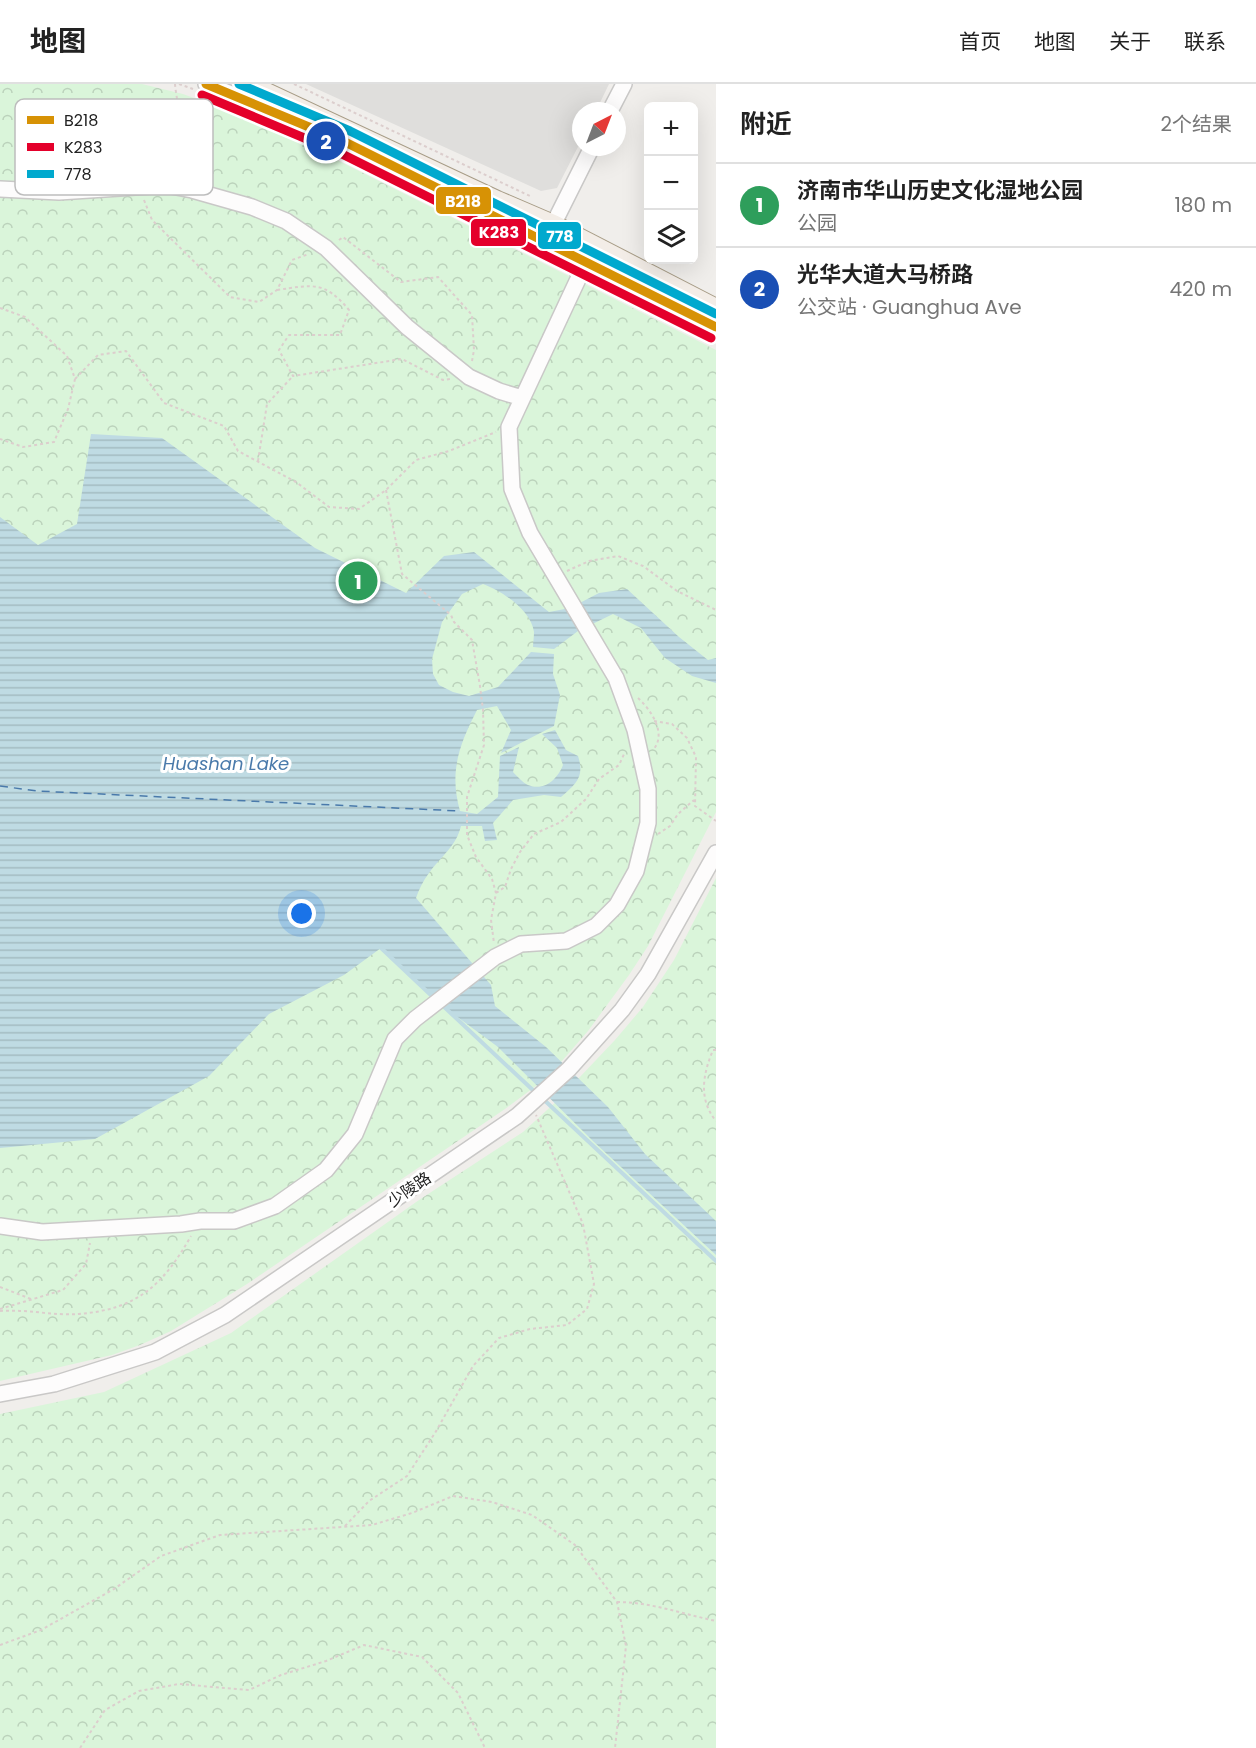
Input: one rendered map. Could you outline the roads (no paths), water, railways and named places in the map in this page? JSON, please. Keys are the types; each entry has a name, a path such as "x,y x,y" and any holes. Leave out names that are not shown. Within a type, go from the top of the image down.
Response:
{"main road":[{"path":"248,84 553,225 716,309"}],"street":[{"path":"206,84 279,112 345,142 716,327"},
{"path":"615,102 624,84"},
{"path":"582,260 553,225 588,156"},
{"path":"0,189 15,190"},
{"path":"210,195 252,207 286,221 326,248 407,327 469,377 499,391 522,398"},
{"path":"0,1226 42,1232 200,1221 234,1221 274,1206 326,1170 355,1134 395,1039 415,1019 495,957 521,944 566,941 596,926 616,905 636,871 648,823 648,789 635,730 616,678 530,533 512,489 509,427 579,277 577,270 582,260"},
{"name":"少陵路","path":"0,1394 54,1384 155,1352 225,1315 532,1104 569,1069 622,1010 648,974 716,853"}],"water":[{"name":"Huashan Lake","path":"91,434 162,438 315,548 406,593 444,556 474,552 549,612 570,608 599,593 627,589 679,637 708,660 716,658 716,683 692,676 665,658 641,628 613,614 578,631 554,649 533,647 532,624 522,609 507,596 483,584 462,594 442,622 432,659 433,674 439,685 469,696 498,687 531,652 554,654 553,674 560,695 554,726 501,753 511,730 497,706 477,710 465,735 458,759 455,784 460,811 477,814 498,797 500,756 519,747 513,772 522,781 534,787 540,787 554,779 563,765 557,748 542,734 555,730 566,750 578,756 580,775 575,784 561,797 544,795 513,800 493,823 497,840 485,841 482,826 461,826 456,840 427,876 416,898 491,985 495,1006 546,1047 608,1107 645,1154 716,1221 716,1255 594,1142 498,1047 448,1010 381,948 344,975 269,1014 209,1076 95,1139 0,1148 0,517 38,545 77,524"}],"waterway":[{"path":"381,948 435,999"},
{"path":"441,1004 536,1093"},
{"path":"542,1098 716,1261"}],"place":[{"name":"光华大道大马桥路","path":"326,141"},
{"name":"济南市华山历史文化湿地公园","path":"358,581"}]}
